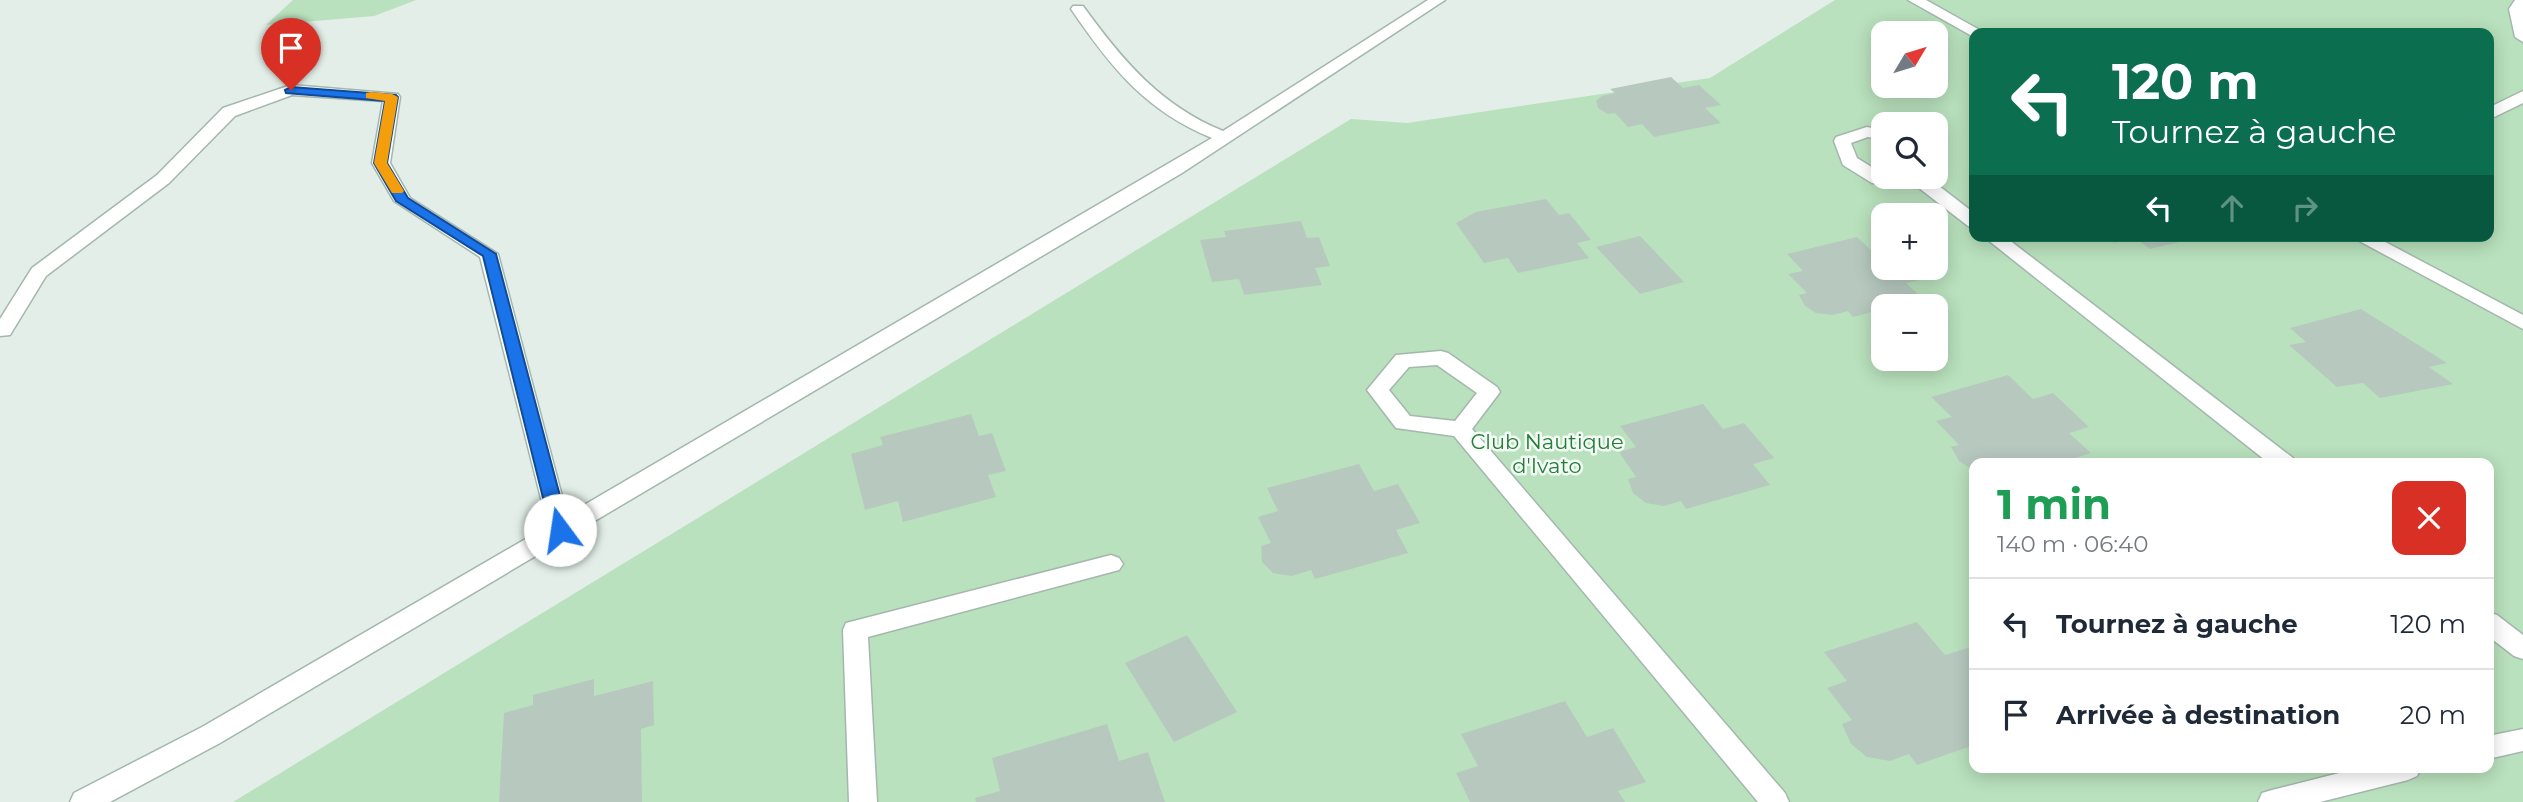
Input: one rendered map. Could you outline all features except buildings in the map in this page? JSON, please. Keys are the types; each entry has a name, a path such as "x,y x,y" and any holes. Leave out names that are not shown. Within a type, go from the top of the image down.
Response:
{"street":[{"path":"84,802 211,735 1176,169 1438,0"},
{"path":"1915,0 1969,29"},
{"path":"2523,1 2516,9 2523,37"},
{"path":"1078,9 1111,56 1140,88 1177,116 1225,138"},
{"path":"3,330 38,272 163,179 229,112 291,90 392,97 381,163 403,201 489,254 560,530"},
{"path":"2494,112 2523,96"},
{"path":"1871,133 1842,141 1849,161 1871,175"},
{"path":"1935,189 1969,218"},
{"path":"2000,242 2277,458"},
{"path":"2370,242 2523,323"},
{"path":"1460,429 1490,392 1441,358 1403,360 1377,390 1404,424 1460,429 1775,802"},
{"path":"863,802 855,630 1111,564"},
{"path":"2494,627 2523,649"},
{"path":"2494,747 2523,740"},
{"path":"2272,802 2388,773"}],"green space":[{"path":"293,0 416,0 374,16 266,25"},
{"name":"Club Nautique d'Ivato","path":"1835,0 2523,0 2523,802 233,802 1351,119 1407,123 1710,78"}],"slow traffic":[{"path":"371,96 392,97 381,163 397,191"}],"route":[{"path":"291,90 392,97 381,163 403,201 489,254 560,530"}]}
